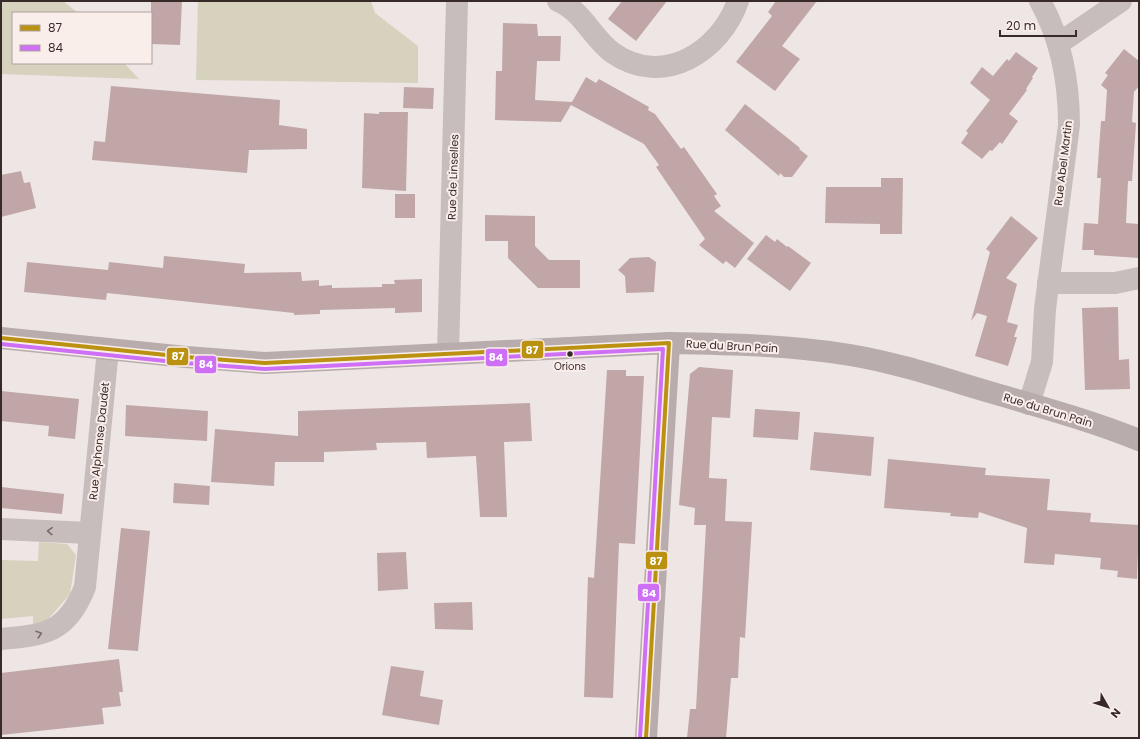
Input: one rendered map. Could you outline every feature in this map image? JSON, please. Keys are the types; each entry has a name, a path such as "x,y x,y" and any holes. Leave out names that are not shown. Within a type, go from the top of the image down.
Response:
{"main road":[{"name":"Rue du Brun Pain","path":"1,338 265,363 669,343 733,345 849,355 893,363 1029,404 1139,440"},
{"path":"646,738 669,343"}],"street":[{"name":"Rue de Linselles","path":"448,354 457,1"},
{"path":"558,1 567,4 576,12 612,52 624,60 638,65 669,66 687,60 704,50 717,38 727,26 738,1"},
{"name":"Rue Abel Martin","path":"1029,404 1042,362 1048,283 1069,125 1066,85 1058,44 1040,1"},
{"path":"1058,44 1121,1"},
{"path":"1048,283 1115,283 1139,278"},
{"name":"Rue Alphonse Daudet","path":"1,639 36,636 51,630 68,618 79,603 85,588 89,533 108,349"},
{"path":"1,529 89,533"}],"shaded area":[{"path":"1,1 63,1 77,12 12,12 12,64 125,64 139,79 1,74"},
{"path":"198,1 371,1 375,13 418,46 418,83 196,80"},
{"path":"39,542 67,544 76,555 70,594 43,625 33,625 33,616 1,619 1,560 38,561"}],"building":[{"path":"151,1 182,1 180,45 152,44"},
{"path":"622,1 667,1 636,41 608,19"},
{"path":"776,1 817,1 782,46 800,59 775,91 736,62 772,16 768,12"},
{"path":"503,23 537,24 538,36 561,36 560,61 537,61 535,100 572,102 586,77 596,83 599,79 649,107 648,110 655,114 681,149 684,147 717,194 714,196 721,206 714,211 754,243 735,268 726,261 723,264 699,245 705,239 656,167 659,165 644,144 571,105 561,122 495,120 496,71 502,71"},
{"path":"1124,49 1139,61 1139,86 1134,92 1132,122 1136,123 1132,181 1128,181 1126,223 1139,224 1139,258 1094,255 1094,250 1082,250 1084,223 1098,224 1101,178 1097,178 1101,121 1105,121 1107,90 1101,85 1108,75 1105,73"},
{"path":"1016,52 1038,68 1026,89 1027,90 1009,114 1018,121 1002,144 1000,142 982,159 961,143 968,133 966,131 990,100 970,83 982,67 993,76 1007,59 1009,61"},
{"path":"111,86 280,100 279,125 307,129 307,149 249,150 247,173 92,160 94,141 105,142"},
{"path":"404,87 434,88 433,109 403,108"},
{"path":"745,104 808,156 792,177 784,177 780,173 779,176 725,130"},
{"path":"379,112 408,112 406,191 362,188 364,113 379,114"},
{"path":"21,171 24,183 30,182 36,208 1,217 1,175"},
{"path":"881,178 903,178 902,234 880,234 880,224 825,223 826,187 881,187"},
{"path":"395,194 415,194 415,218 395,218"},
{"path":"485,215 535,216 535,246 549,260 580,260 580,288 538,288 508,258 508,241 485,241"},
{"path":"1011,216 1038,238 1006,278 1017,284 1007,322 1018,325 1014,337 1017,337 1008,366 975,356 987,316 977,313 971,321 990,252 986,249"},
{"path":"766,235 775,242 777,239 811,263 790,291 747,259"},
{"path":"164,256 245,264 244,273 301,272 302,281 319,280 319,286 332,285 332,288 382,287 382,284 395,284 394,280 422,279 422,312 395,313 395,308 320,310 320,314 294,315 294,313 107,293 106,300 24,292 27,262 108,270 109,262 163,268"},
{"path":"649,257 656,262 654,292 626,293 625,276 618,270 630,258"},
{"path":"1118,307 1119,360 1129,359 1130,389 1085,390 1082,308"},
{"path":"699,367 733,370 730,418 712,417 709,478 727,479 725,521 752,522 745,638 740,637 738,678 731,678 726,738 687,738 690,709 696,709 706,525 694,525 695,508 679,505 690,374"},
{"path":"607,370 626,370 626,376 644,376 635,544 619,543 613,698 584,697 588,577 594,578"},
{"path":"1,391 79,399 75,439 48,436 49,426 1,421"},
{"path":"530,403 532,441 504,442 507,517 480,517 476,456 427,458 426,442 376,443 377,450 324,452 324,462 275,462 274,486 211,482 215,429 298,436 298,411"},
{"path":"126,405 208,411 207,441 125,436"},
{"path":"755,409 800,412 798,440 753,437"},
{"path":"814,432 874,437 871,476 810,470"},
{"path":"888,459 986,468 985,475 1050,479 1047,510 1091,513 1090,522 1139,525 1137,579 1117,577 1118,571 1100,569 1101,558 1055,554 1054,565 1024,563 1027,528 979,512 978,518 950,516 951,513 884,508"},
{"path":"174,483 210,486 209,505 173,503"},
{"path":"1,487 64,494 62,514 1,508"},
{"path":"121,528 150,531 138,651 108,649"},
{"path":"406,552 408,589 378,591 377,553"},
{"path":"472,602 473,630 435,629 434,603"},
{"path":"119,659 123,692 119,692 121,706 102,708 104,724 1,735 1,673"},
{"path":"391,666 424,671 420,696 443,700 439,725 382,715"}],"transit line":[{"name":"87","path":"1,338 186,357 265,363 669,343 646,738"},
{"name":"84","path":"1,344 185,363 265,369 663,349 640,738"}],"place":[{"name":"Orions","path":"570,354"}]}
